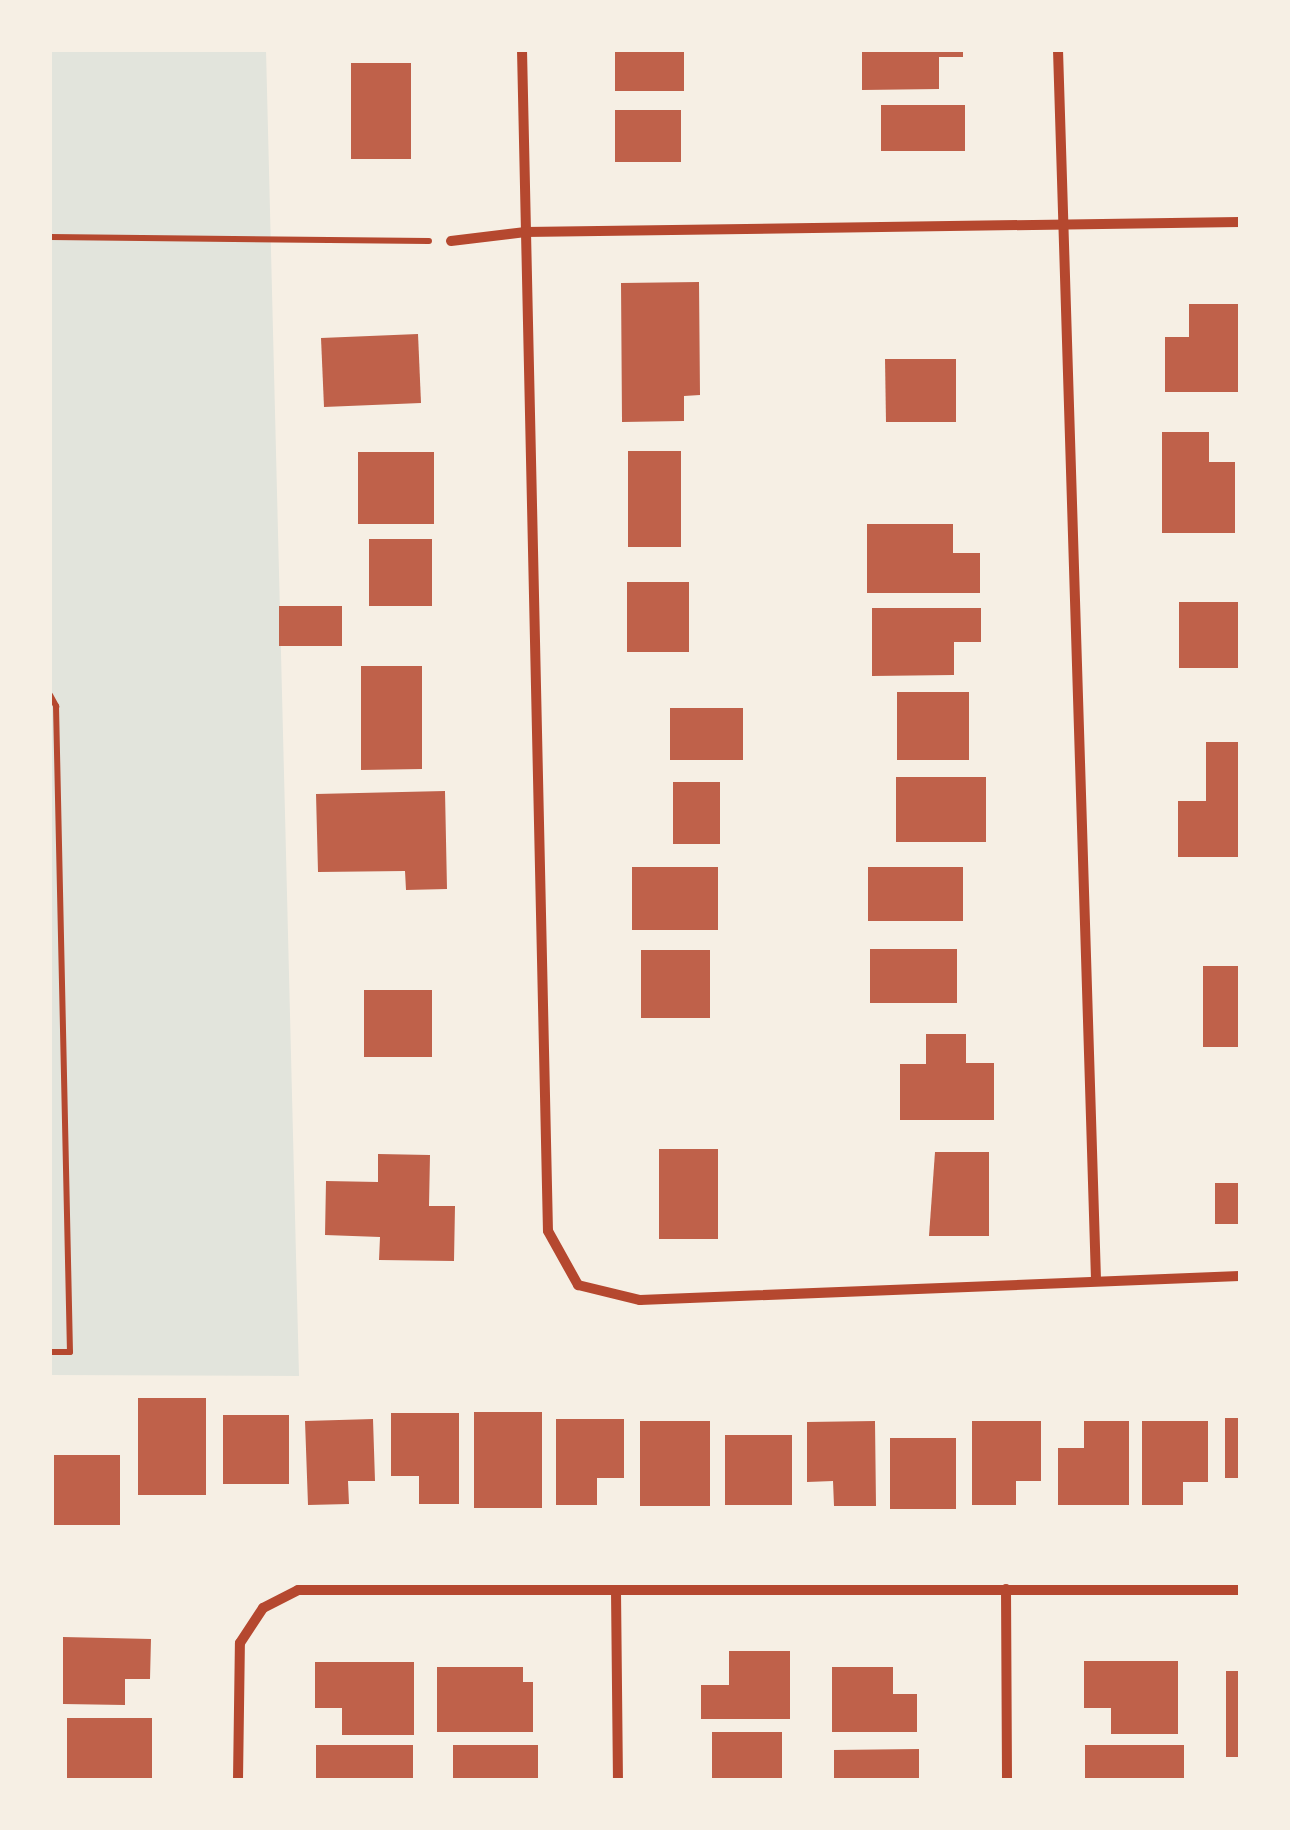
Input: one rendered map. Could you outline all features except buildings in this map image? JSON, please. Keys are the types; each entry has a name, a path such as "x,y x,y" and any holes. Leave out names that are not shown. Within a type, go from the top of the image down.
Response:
{"street":[{"path":"522,50 548,1231 578,1284 640,1300 1096,1278 1240,1276"},
{"path":"1058,50 1060,224 1096,1278"},
{"path":"451,241 525,232 1240,222"},
{"path":"238,1780 236,1662 256,1616 298,1590 1240,1590"},
{"path":"1006,1590 1007,1780"},
{"path":"616,1591 618,1780"}],"path":[{"path":"50,237 451,241"},
{"path":"50,696 56,706 70,1352 50,1352"}],"shaded area":[{"path":"50,50 266,50 299,1376 50,1375"}]}
